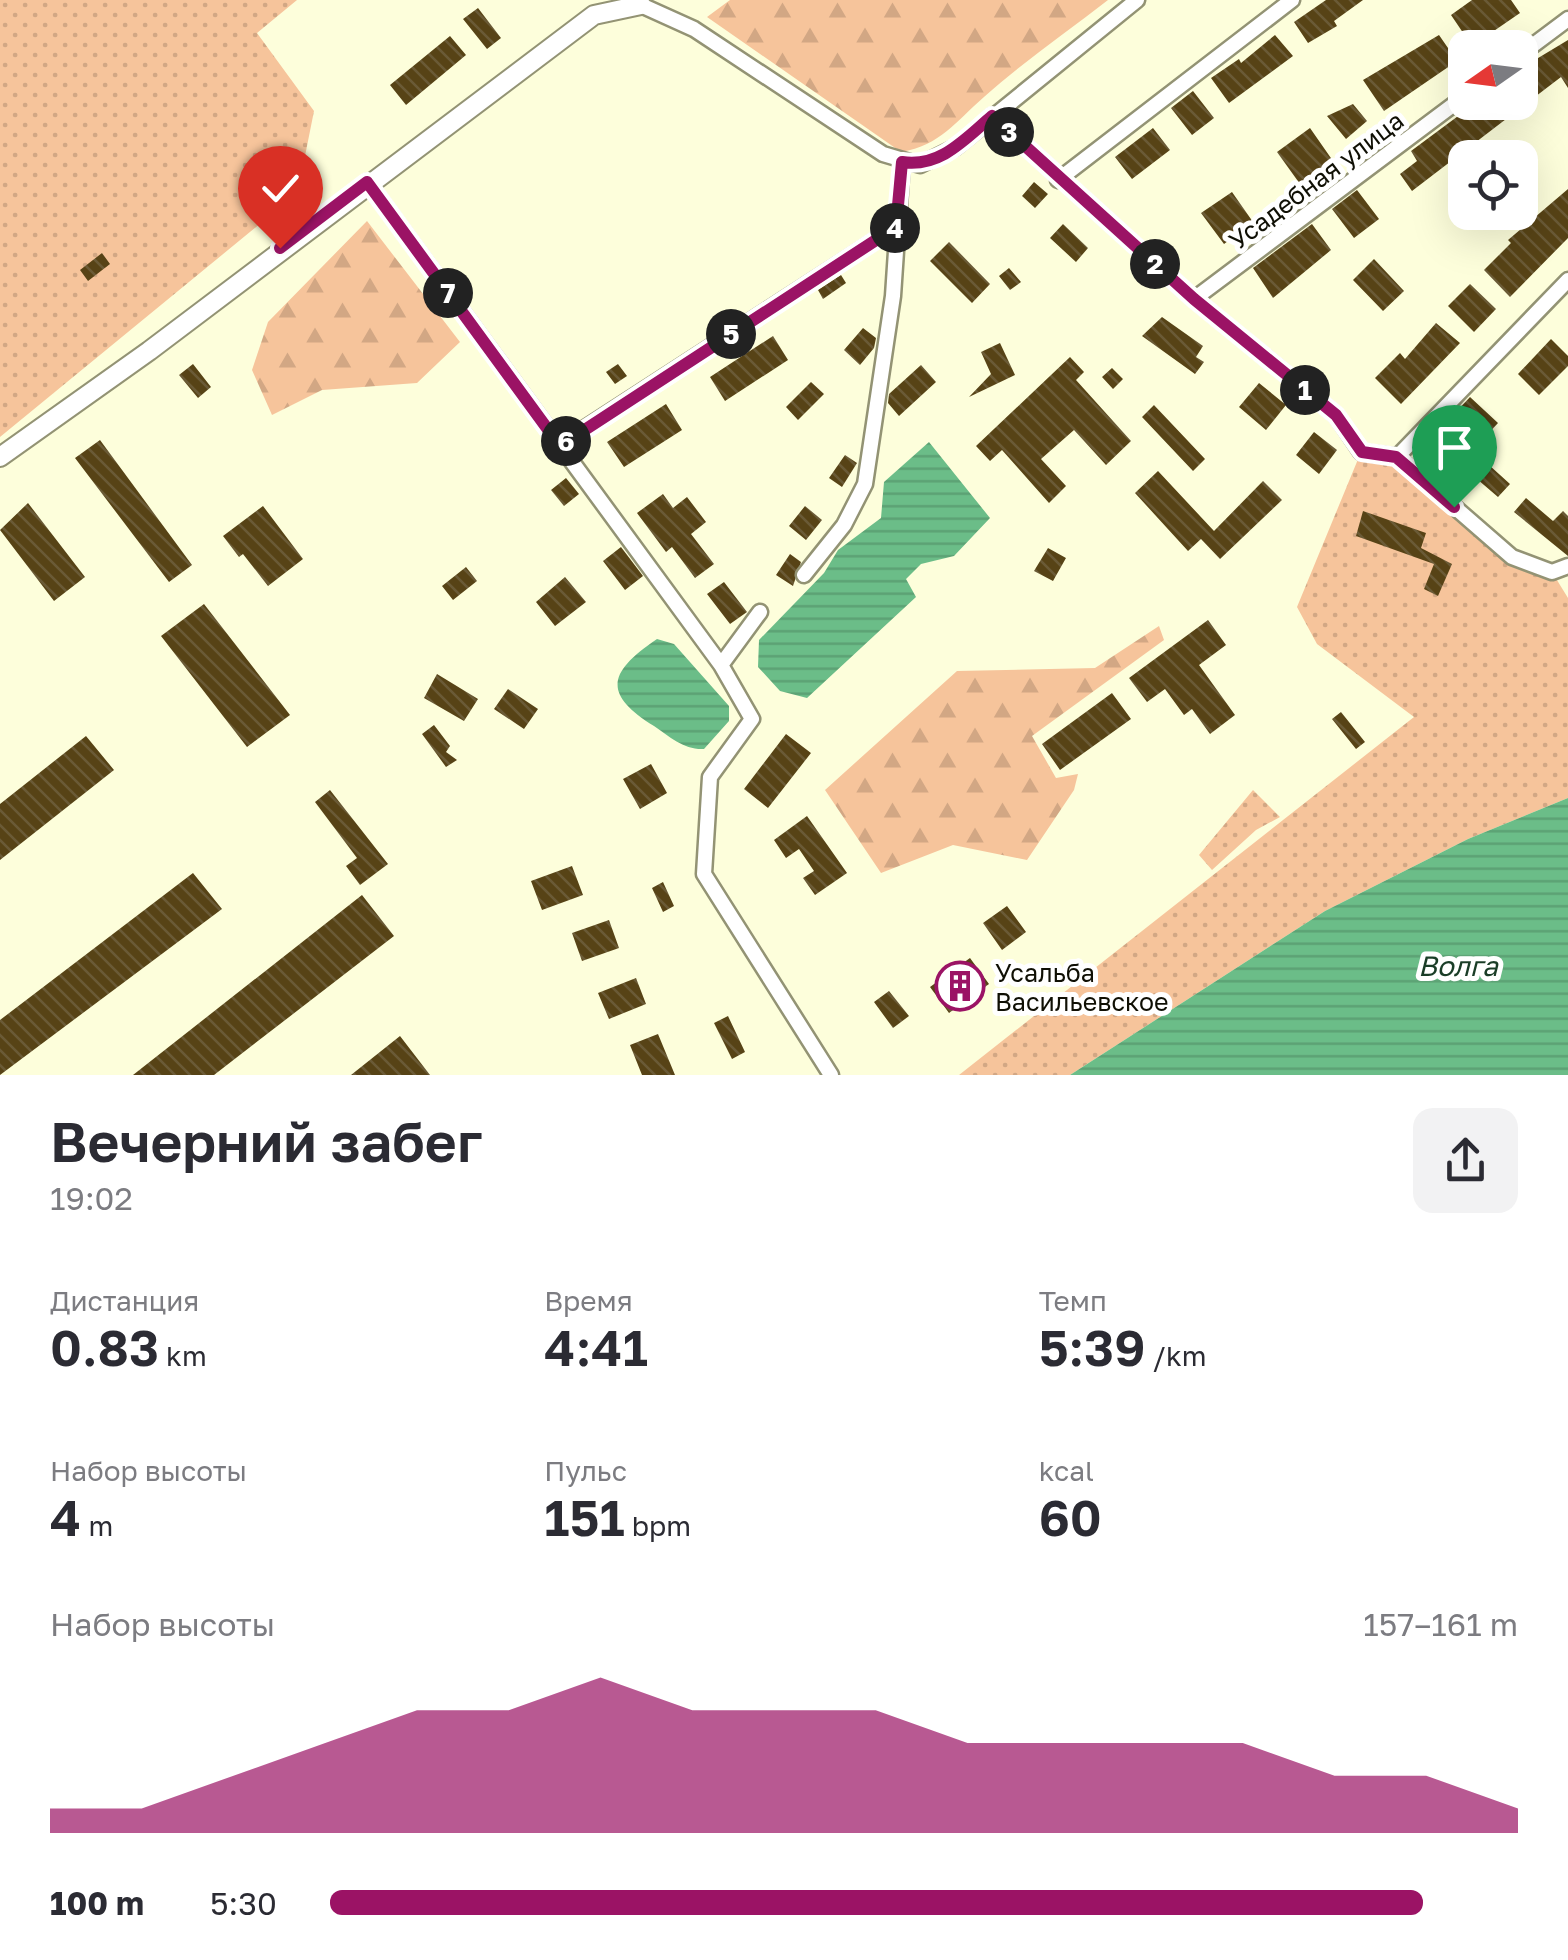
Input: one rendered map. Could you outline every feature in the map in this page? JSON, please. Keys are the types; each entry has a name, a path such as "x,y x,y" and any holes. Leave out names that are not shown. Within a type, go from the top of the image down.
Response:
{"street":[{"path":"0,457 149,351 367,182 594,15 640,4 694,28 882,154 920,165 940,157 1137,0"},
{"path":"1058,180 1292,0"},
{"path":"1538,42 1568,19"},
{"name":"Усадебная улица","path":"1194,299 1448,109"},
{"path":"992,116 1058,180 1194,299 1336,415 1362,452 1396,457 1512,557 1552,572 1568,566"},
{"path":"804,576 844,524 865,484 892,312 902,162"},
{"path":"367,182 721,665 752,719 710,777 704,874 831,1075"},
{"path":"560,446 896,227"},
{"path":"1396,457 1568,280"},
{"path":"721,665 760,612"}],"green space":[{"path":"0,0 297,0 257,33 314,111 301,176 278,209 0,437"},
{"path":"730,0 1108,0 1014,72 947,131 927,144 901,152 707,17"},
{"path":"367,221 460,342 417,383 322,390 272,415 252,370 268,322"},
{"path":"1361,452 1397,457 1512,557 1552,572 1568,598 1568,798 1468,839 1325,911 1070,1075 959,1075 1414,717 1317,644 1297,607"},
{"path":"1159,626 1164,640 1032,736 1056,778 1078,774 1074,790 1027,860 953,845 881,873 825,790 957,671 1095,668"},
{"path":"1253,790 1280,817 1256,830 1212,870 1199,855"}],"water":[{"path":"929,442 990,518 954,556 921,564 906,579 916,597 807,698 780,691 758,667 759,640 824,573 838,550 881,518 884,482"},
{"path":"657,639 674,644 729,706 729,721 704,749 672,738 637,714 619,693 618,683 628,662"},
{"name":"Волга","path":"1568,798 1568,1075 1070,1075 1325,911 1468,839"}],"building":[{"path":"1326,0 1363,0 1334,21 1337,26 1308,43 1294,22"},
{"path":"1472,0 1511,0 1520,13 1495,30 1461,30 1451,15"},
{"path":"478,8 501,38 487,49 463,19"},
{"path":"1275,35 1293,56 1229,103 1211,78 1239,59 1241,63"},
{"path":"1439,35 1448,48 1448,67 1384,111 1363,80"},
{"path":"450,36 466,55 406,105 390,85"},
{"path":"1568,40 1568,88 1561,77 1538,95 1538,58"},
{"path":"1193,91 1214,118 1192,135 1171,108"},
{"path":"1353,104 1367,121 1346,139 1327,116"},
{"path":"1453,120 1505,120 1479,140 1448,140 1448,163 1412,191 1400,174 1417,161 1411,151"},
{"path":"1153,128 1170,150 1132,179 1115,157"},
{"path":"1310,128 1333,161 1300,184 1277,152"},
{"path":"1034,182 1048,194 1035,208 1022,196"},
{"path":"1568,189 1568,238 1510,297 1484,270 1520,230 1538,230 1538,214"},
{"path":"1357,190 1379,219 1354,238 1332,209"},
{"path":"1232,192 1253,222 1224,244 1201,213"},
{"path":"1063,224 1088,248 1076,262 1050,238"},
{"path":"1312,224 1331,250 1273,298 1253,268"},
{"path":"949,242 990,284 972,303 930,261"},
{"path":"102,253 110,264 88,281 80,270"},
{"path":"1374,259 1404,291 1383,311 1353,280"},
{"path":"1009,268 1021,282 1010,290 999,276"},
{"path":"841,275 846,283 823,299 818,290"},
{"path":"1470,284 1496,309 1474,332 1448,306"},
{"path":"1162,317 1203,346 1196,357 1204,362 1195,374 1142,336"},
{"path":"1436,323 1460,343 1401,404 1375,378 1400,353 1405,359"},
{"path":"863,328 876,338 874,348 860,365 844,350"},
{"path":"773,336 788,360 725,401 710,377"},
{"path":"1551,339 1568,356 1568,366 1539,395 1518,374"},
{"path":"1000,343 1015,375 969,397 991,374 981,352"},
{"path":"1070,357 1084,372 1076,380 1131,441 1106,465 1074,430 1041,459 1066,486 1049,503 1002,450 990,461 976,446"},
{"path":"193,364 211,387 198,398 179,375"},
{"path":"618,364 627,376 615,384 606,372"},
{"path":"921,365 936,382 899,416 888,403 889,394"},
{"path":"1112,368 1123,379 1113,389 1102,377"},
{"path":"811,382 824,394 798,420 786,407"},
{"path":"1259,383 1286,405 1266,430 1239,407"},
{"path":"1470,397 1498,423 1458,466 1430,440"},
{"path":"666,404 682,430 624,467 607,442"},
{"path":"1154,405 1205,459 1193,471 1142,417"},
{"path":"1314,432 1337,450 1319,474 1296,455"},
{"path":"100,440 192,565 169,582 75,458"},
{"path":"845,455 857,463 842,487 829,478"},
{"path":"1489,465 1510,484 1498,497 1477,479"},
{"path":"1158,471 1214,531 1263,481 1282,500 1220,559 1201,539 1188,551 1135,493"},
{"path":"566,478 579,494 564,506 551,490"},
{"path":"663,494 673,508 687,497 706,522 691,534 714,564 695,578 672,547 666,552 637,513"},
{"path":"1526,498 1553,521 1563,511 1568,516 1568,556 1514,512"},
{"path":"28,503 85,577 54,601 0,530"},
{"path":"263,506 303,559 268,586 223,536"},
{"path":"805,506 822,520 806,540 789,526"},
{"path":"1363,511 1426,533 1421,548 1452,564 1438,596 1424,589 1434,564 1356,536"},
{"path":"621,547 643,576 625,590 603,561"},
{"path":"1048,548 1066,558 1053,581 1034,571"},
{"path":"790,554 801,562 793,586 776,575"},
{"path":"466,567 477,581 453,600 442,586"},
{"path":"565,577 586,602 555,626 536,602"},
{"path":"724,582 747,612 730,624 707,594"},
{"path":"204,604 290,715 247,747 161,636"},
{"path":"1208,620 1226,645 1199,665 1235,715 1210,734 1192,709 1184,715 1165,689 1147,702 1129,678"},
{"path":"437,674 478,699 464,721 424,698"},
{"path":"508,689 538,709 524,729 494,709"},
{"path":"1112,693 1131,719 1060,770 1042,744"},
{"path":"1341,712 1365,742 1356,749 1332,719"},
{"path":"434,725 450,746 446,752 457,760 446,767 422,734"},
{"path":"786,734 811,753 768,808 744,789"},
{"path":"86,736 114,770 0,860 0,804"},
{"path":"651,764 667,793 640,809 623,779"},
{"path":"330,790 388,864 360,885 346,866 357,858 315,802"},
{"path":"807,816 847,873 815,895 803,878 814,871 799,849 786,858 774,840"},
{"path":"572,866 583,895 542,910 531,881"},
{"path":"193,873 222,909 0,1075 0,1020"},
{"path":"663,882 674,906 663,912 652,888"},
{"path":"362,895 394,936 214,1075 133,1075"},
{"path":"1007,906 1026,932 1002,950 983,923"},
{"path":"609,920 619,948 582,961 572,933"},
{"name":"Усальба Васильевское","path":"970,958 989,984 949,1013 930,987"},
{"path":"636,978 646,1004 609,1019 598,993"},
{"path":"889,991 909,1016 893,1028 874,1002"},
{"path":"728,1016 745,1052 732,1059 714,1023"},
{"path":"658,1034 675,1075 642,1075 630,1045"},
{"path":"400,1036 430,1075 351,1075"}],"place":[{"name":"Усальба Васильевское","path":"960,986"}],"route":[{"path":"280,248 367,182 560,446 896,227 902,162 920,165 940,157 992,116 1058,180 1194,299 1336,415 1362,452 1396,457 1454,507"}]}
